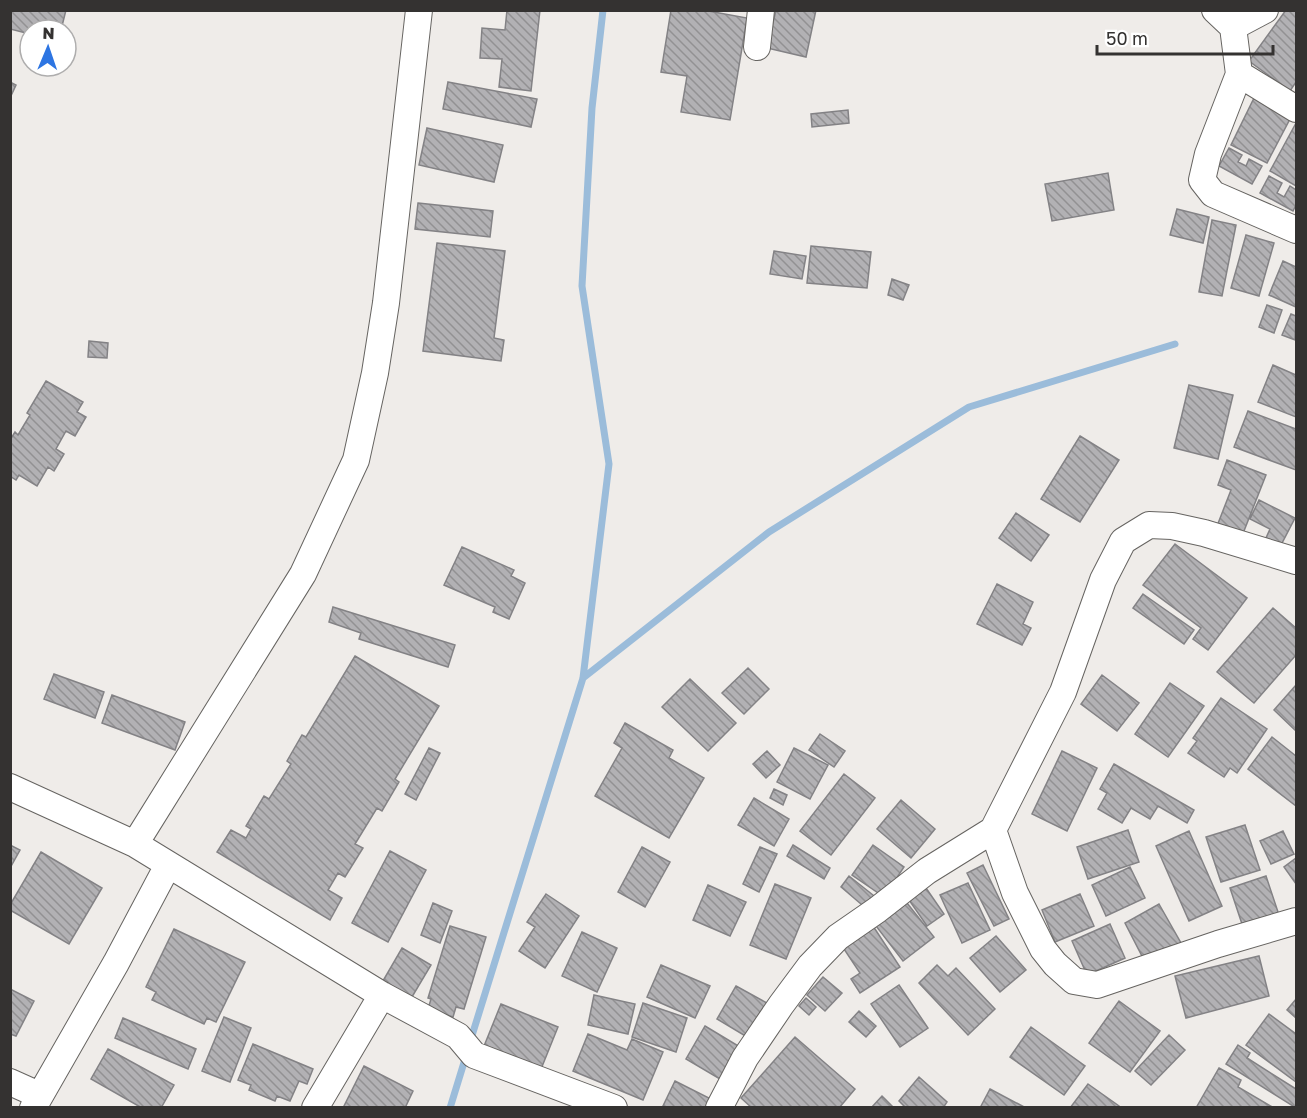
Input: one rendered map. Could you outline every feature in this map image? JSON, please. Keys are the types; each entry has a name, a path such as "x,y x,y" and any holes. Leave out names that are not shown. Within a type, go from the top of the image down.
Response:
{"street":[{"path":"135,844 303,574 356,459 375,373 386,303 419,10"},
{"path":"757,47 761,10"},
{"path":"1264,10 1224,19 1239,74 1208,154 1202,180 1213,194 1296,230"},
{"path":"1239,74 1296,109"},
{"path":"719,1107 745,1058 781,1005 810,966 838,937 927,871 993,830 1063,692 1103,580 1122,542 1149,525 1172,526 1204,533 1296,561"},
{"path":"10,787 135,844 466,1046 614,1107"},
{"path":"993,830 1015,893 1043,949 1055,964 1074,981 1096,985 1218,944 1296,921"},
{"path":"10,1082 36,1101 116,963 168,865"},
{"path":"315,1107 382,995"}],"building":[{"path":"10,10 66,10 64,18 18,18 18,31 10,29"},
{"path":"507,10 540,10 531,91 499,87 502,59 480,58 482,28 505,30"},
{"path":"671,10 703,10 747,18 730,120 681,112 687,76 661,72"},
{"path":"776,10 816,10 806,57 767,48"},
{"path":"1286,10 1296,10 1296,82 1290,91 1249,61"},
{"path":"10,82 16,85 10,98"},
{"path":"448,82 537,99 531,127 443,109"},
{"path":"1254,98 1291,117 1267,163 1231,145"},
{"path":"848,110 849,123 812,127 811,114"},
{"path":"1296,123 1296,186 1270,171"},
{"path":"427,128 503,145 494,182 419,165"},
{"path":"1229,148 1242,155 1238,162 1246,166 1249,159 1262,166 1252,184 1219,166"},
{"path":"1108,173 1114,210 1052,221 1045,184"},
{"path":"1269,176 1282,183 1277,193 1284,197 1290,186 1296,190 1296,205 1293,211 1260,193"},
{"path":"418,203 493,211 490,237 415,229"},
{"path":"1177,209 1209,217 1203,243 1170,235"},
{"path":"1212,220 1236,225 1222,296 1199,292"},
{"path":"1246,235 1274,243 1259,296 1231,288"},
{"path":"437,243 505,251 494,338 504,340 501,361 423,351"},
{"path":"811,246 871,252 867,288 807,283"},
{"path":"774,251 806,256 802,279 770,274"},
{"path":"1283,261 1296,267 1296,307 1269,295"},
{"path":"892,279 909,285 903,300 888,295"},
{"path":"1267,305 1282,310 1274,333 1259,327"},
{"path":"1291,314 1296,316 1295,340 1282,335"},
{"path":"89,341 108,343 107,358 88,357"},
{"path":"1273,365 1296,375 1296,417 1258,402"},
{"path":"46,381 83,402 77,412 86,417 75,436 66,431 56,449 64,454 54,471 48,467 37,486 19,475 16,480 10,476 10,440 15,432 18,435 30,415 27,413"},
{"path":"1189,385 1233,395 1218,459 1174,448"},
{"path":"1248,411 1296,429 1296,470 1234,447"},
{"path":"1080,436 1119,460 1080,522 1041,499"},
{"path":"1227,460 1266,475 1242,536 1217,526 1231,490 1218,485"},
{"path":"1259,500 1295,518 1281,545 1266,538 1270,529 1250,519"},
{"path":"1016,513 1049,535 1031,561 999,538"},
{"path":"1175,544 1247,598 1208,650 1193,639 1201,628 1143,585"},
{"path":"462,547 514,570 511,576 525,583 509,619 493,612 495,607 444,585"},
{"path":"997,584 1033,602 1023,624 1031,628 1022,645 977,624"},
{"path":"1143,594 1194,630 1184,644 1133,608"},
{"path":"333,607 455,645 448,667 359,639 361,633 329,622"},
{"path":"1273,608 1296,628 1296,655 1254,703 1217,672"},
{"path":"355,656 439,706 395,779 399,782 382,811 377,808 355,844 363,848 345,877 338,873 328,890 342,898 330,920 217,852 231,830 246,838 251,829 246,826 264,796 269,799 291,764 287,761 302,735 306,737"},
{"path":"748,668 769,689 744,714 722,693"},
{"path":"54,674 104,692 95,718 44,699"},
{"path":"1102,675 1139,703 1117,731 1081,704"},
{"path":"690,679 736,723 708,751 662,707"},
{"path":"1170,683 1204,706 1168,757 1135,734"},
{"path":"1296,685 1296,731 1274,710"},
{"path":"112,695 185,722 175,750 102,723"},
{"path":"1221,698 1267,729 1237,773 1230,768 1224,777 1188,753 1197,741 1193,738"},
{"path":"625,723 673,750 669,758 704,778 669,838 595,796 622,748 614,743"},
{"path":"820,734 845,751 834,767 809,750"},
{"path":"1272,737 1296,756 1296,806 1248,769"},
{"path":"429,748 440,753 416,800 405,794"},
{"path":"794,748 828,765 810,799 777,782"},
{"path":"767,751 780,765 766,778 753,764"},
{"path":"1062,751 1097,768 1067,831 1032,814"},
{"path":"1114,764 1194,810 1187,823 1158,806 1150,819 1131,808 1122,823 1098,809 1107,793 1100,789"},
{"path":"844,774 875,798 831,855 800,831"},
{"path":"774,789 787,795 783,805 770,798"},
{"path":"754,798 789,819 774,846 738,825"},
{"path":"901,800 935,829 911,858 877,829"},
{"path":"1245,825 1260,870 1221,882 1206,837"},
{"path":"1128,830 1139,862 1088,879 1077,847"},
{"path":"1189,831 1222,906 1189,921 1156,846"},
{"path":"1283,831 1294,854 1271,864 1260,841"},
{"path":"10,845 20,850 10,868"},
{"path":"793,845 830,868 824,879 787,856"},
{"path":"873,845 904,867 884,897 852,875"},
{"path":"642,847 670,862 645,907 618,892"},
{"path":"760,847 777,854 759,892 743,884"},
{"path":"390,851 426,870 388,942 352,923"},
{"path":"41,852 102,888 69,944 10,910 10,905"},
{"path":"1296,858 1296,884 1284,867"},
{"path":"983,865 1009,919 994,926 967,873"},
{"path":"1130,867 1145,898 1106,916 1092,885"},
{"path":"849,876 878,899 868,910 841,887"},
{"path":"1266,876 1281,921 1245,933 1230,888"},
{"path":"968,883 990,930 962,943 940,895"},
{"path":"775,884 811,898 786,959 750,945"},
{"path":"708,885 746,902 730,936 693,920"},
{"path":"926,888 944,914 927,926 909,900"},
{"path":"546,894 579,916 545,968 519,951 535,927 527,922"},
{"path":"1080,894 1094,926 1055,942 1042,910"},
{"path":"433,903 452,911 440,943 421,935"},
{"path":"907,903 934,937 903,961 876,926"},
{"path":"1159,904 1181,943 1145,962 1125,923"},
{"path":"1110,924 1125,958 1087,975 1072,941"},
{"path":"450,926 486,937 464,1009 456,1007 453,1017 428,1009 431,999 428,998"},
{"path":"873,926 900,967 860,993 851,979 860,973 842,946"},
{"path":"174,929 245,962 216,1022 207,1018 204,1024 152,1000 156,992 146,987"},
{"path":"582,932 617,948 597,992 562,976"},
{"path":"996,936 1026,970 1000,992 970,958"},
{"path":"402,948 431,965 409,1002 380,986"},
{"path":"1259,956 1269,996 1186,1018 1175,976"},
{"path":"661,965 710,986 695,1018 647,997"},
{"path":"937,965 948,976 956,968 995,1009 968,1035 919,983"},
{"path":"823,977 842,993 825,1011 807,995"},
{"path":"899,985 928,1028 900,1047 871,1004"},
{"path":"736,986 767,1003 747,1037 717,1019"},
{"path":"10,989 34,1001 16,1036 10,1034"},
{"path":"594,995 635,1004 628,1034 588,1025"},
{"path":"806,998 816,1007 809,1015 799,1006"},
{"path":"1296,999 1296,1018 1287,1010"},
{"path":"1119,1001 1160,1031 1130,1072 1089,1043"},
{"path":"643,1003 687,1018 676,1052 632,1037"},
{"path":"501,1004 558,1027 539,1074 482,1051"},
{"path":"859,1011 876,1026 866,1037 849,1022"},
{"path":"1269,1014 1296,1034 1296,1082 1246,1045"},
{"path":"224,1017 251,1028 230,1082 202,1071"},
{"path":"123,1018 196,1049 188,1069 115,1038"},
{"path":"705,1026 745,1050 725,1082 686,1059"},
{"path":"1031,1027 1085,1066 1064,1095 1010,1057"},
{"path":"588,1034 627,1050 632,1039 663,1052 643,1100 573,1071"},
{"path":"1169,1035 1185,1050 1151,1085 1135,1071"},
{"path":"795,1037 855,1089 839,1108 752,1108 741,1098"},
{"path":"253,1044 313,1069 307,1084 299,1081 290,1101 277,1096 275,1101 249,1090 251,1085 238,1080"},
{"path":"1238,1045 1250,1053 1247,1058 1296,1089 1296,1108 1226,1064"},
{"path":"108,1049 174,1085 161,1108 142,1108 91,1079"},
{"path":"364,1066 413,1091 405,1108 343,1108"},
{"path":"1219,1068 1241,1080 1238,1087 1274,1108 1196,1108"},
{"path":"919,1077 947,1102 943,1108 906,1108 899,1101"},
{"path":"675,1081 711,1099 707,1108 662,1108"},
{"path":"1088,1084 1119,1106 1118,1108 1070,1108"},
{"path":"990,1089 1026,1108 980,1108"},
{"path":"882,1096 894,1108 871,1108"}],"waterway":[{"path":"470,1042 583,678 609,464 582,286 592,108 603,10"},
{"path":"583,678 769,532 969,407 1175,344"},
{"path":"450,1108 466,1056"}]}
